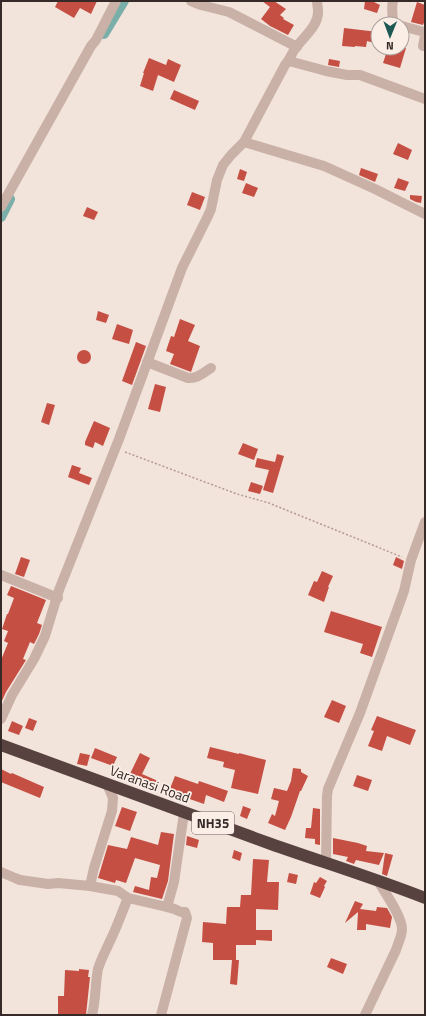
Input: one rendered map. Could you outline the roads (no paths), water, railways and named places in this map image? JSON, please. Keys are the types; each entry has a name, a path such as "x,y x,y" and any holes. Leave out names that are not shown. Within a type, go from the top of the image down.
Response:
{"highway":[{"name":"Varanasi Road","path":"1,745 184,813 425,898"}],"street":[{"path":"1,207 91,46 96,40 116,1"},
{"path":"191,1 229,12 296,47"},
{"path":"1,719 12,696 46,636 58,598 59,590 116,449 182,268 211,209 214,190 220,171 227,160 244,142 285,65 289,61 296,47 311,30 315,23 318,17 317,1"},
{"path":"393,1 391,10 393,16"},
{"path":"410,28 424,32 425,36 423,46"},
{"path":"289,61 326,71 347,75 360,75 425,99"},
{"path":"244,142 324,166 425,214"},
{"path":"147,362 188,378 198,377 211,368"},
{"path":"326,863 326,796 328,789 360,714 404,591 411,560 425,522"},
{"path":"1,576 58,598"},
{"path":"90,886 94,868 112,811 112,798 107,784"},
{"path":"167,908 174,882 184,813"},
{"path":"1,872 15,878 48,884 58,883 90,886 118,891 128,898 185,912 186,918 160,1015"},
{"path":"365,1015 396,950 402,929 400,918 378,881"},
{"path":"92,1015 99,968 105,950 128,898"}],"waterway":[{"path":"104,34 124,1"},
{"path":"1,217 10,199"}]}
